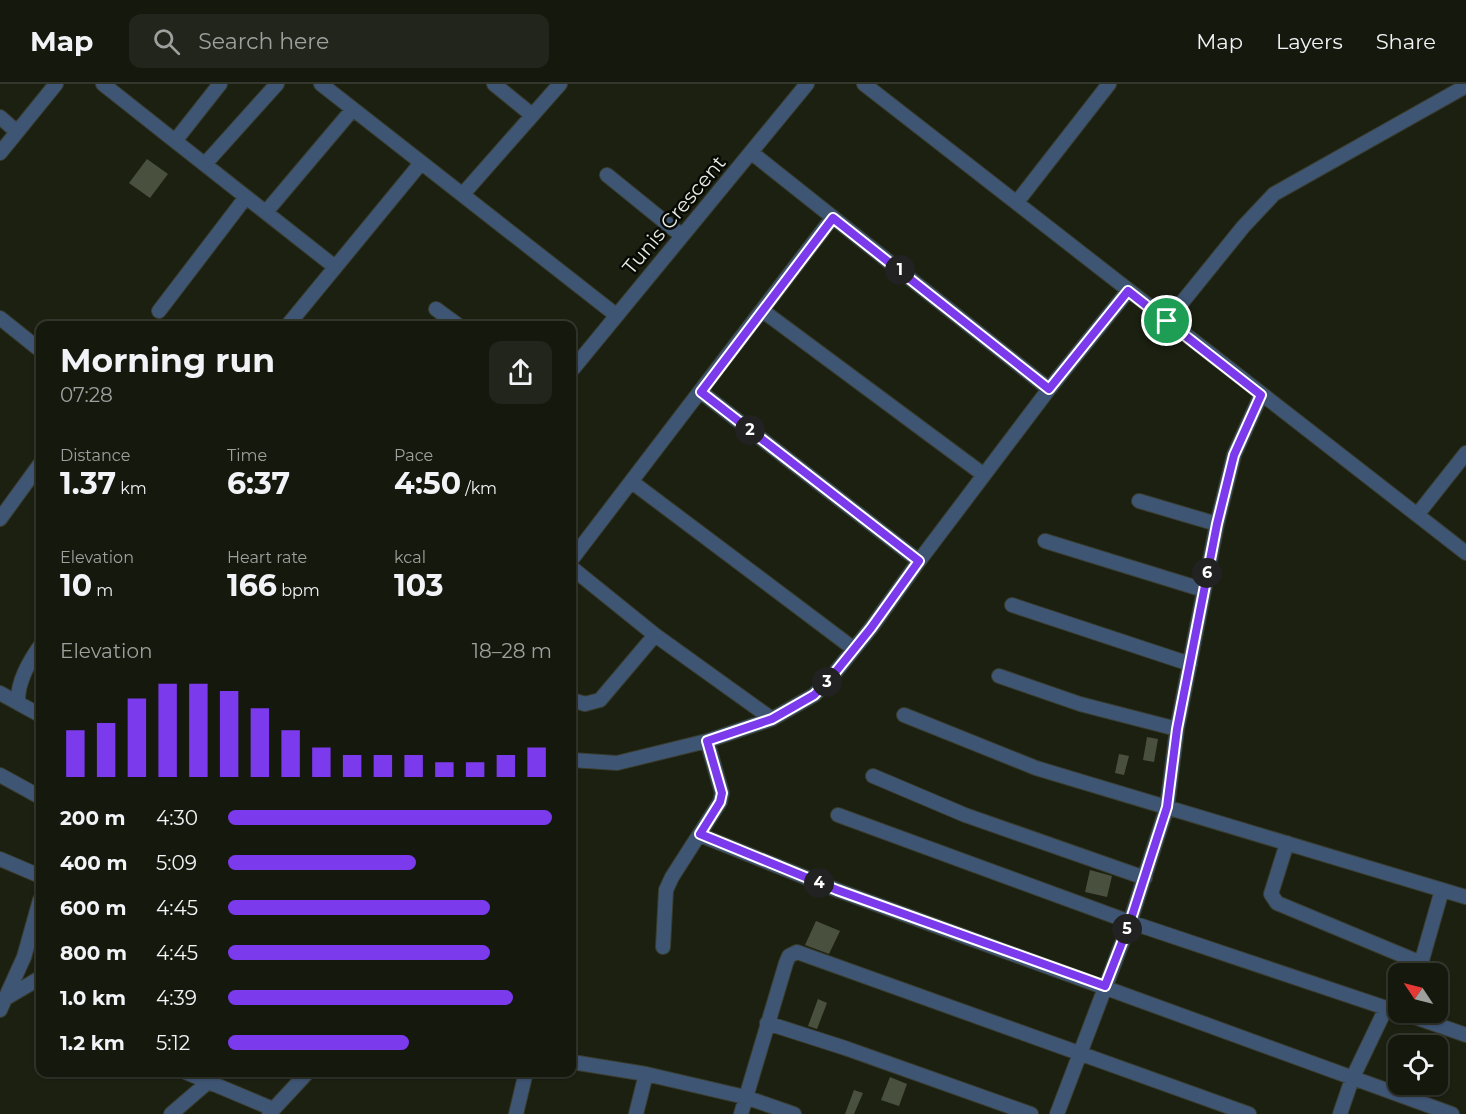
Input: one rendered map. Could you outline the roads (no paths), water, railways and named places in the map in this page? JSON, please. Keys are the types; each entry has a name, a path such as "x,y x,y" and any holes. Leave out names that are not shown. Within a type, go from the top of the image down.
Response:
{"street":[{"path":"0,153 56,84"},
{"path":"103,84 335,267"},
{"path":"175,141 220,84"},
{"path":"205,164 277,84"},
{"path":"321,84 616,315"},
{"path":"494,84 532,115"},
{"path":"462,194 560,84"},
{"name":"Tunis Crescent","path":"576,365 807,84"},
{"path":"864,84 1466,553"},
{"path":"1017,202 1108,84"},
{"path":"1167,321 1243,227 1274,195 1448,90 1466,86"},
{"path":"266,212 353,109"},
{"path":"0,117 17,132"},
{"path":"752,153 1049,389"},
{"path":"291,321 421,163"},
{"path":"607,175 681,235"},
{"path":"159,311 246,197"},
{"path":"576,554 833,218"},
{"path":"576,760 617,763 707,741 772,719 814,695 854,649 1049,389 1128,291"},
{"path":"436,309 452,321"},
{"path":"763,311 984,475"},
{"path":"0,318 36,347"},
{"path":"701,392 919,561"},
{"path":"1057,1114 1130,922 1167,807 1177,729 1217,524 1234,455 1261,395"},
{"path":"1417,515 1466,453"},
{"path":"0,519 36,470"},
{"path":"632,482 854,649"},
{"path":"1139,501 1217,524"},
{"path":"1046,542 1204,590"},
{"path":"576,571 655,635 772,719"},
{"path":"1012,605 1190,664"},
{"path":"576,701 585,704 600,700 655,635"},
{"path":"18,702 22,678 36,653"},
{"path":"999,676 1080,704 1177,729"},
{"path":"0,693 36,713"},
{"path":"904,715 1036,768 1466,897"},
{"path":"663,947 666,890 720,802 722,793 707,741"},
{"path":"0,775 36,795"},
{"path":"873,776 965,815 1144,879"},
{"path":"838,815 1130,922 1388,1008"},
{"path":"700,834 837,890 1105,986 1352,1079 1417,1108 1452,1114"},
{"path":"1287,843 1271,894 1277,903 1408,963"},
{"path":"0,859 36,874"},
{"path":"1420,963 1442,890"},
{"path":"3,1004 24,957 36,914"},
{"path":"741,1114 744,1097 786,963 789,956 796,952 1249,1114"},
{"path":"3,1004 36,981"},
{"path":"767,1023 845,1048 1030,1114"},
{"path":"1340,1114 1352,1079 1391,1023"},
{"path":"1431,1023 1466,1035"},
{"path":"576,1063 646,1074 744,1097 794,1114"},
{"path":"636,1114 646,1074"},
{"path":"195,1077 271,1112 303,1077"},
{"path":"516,1114 525,1077"},
{"path":"171,1114 207,1083"}]}
